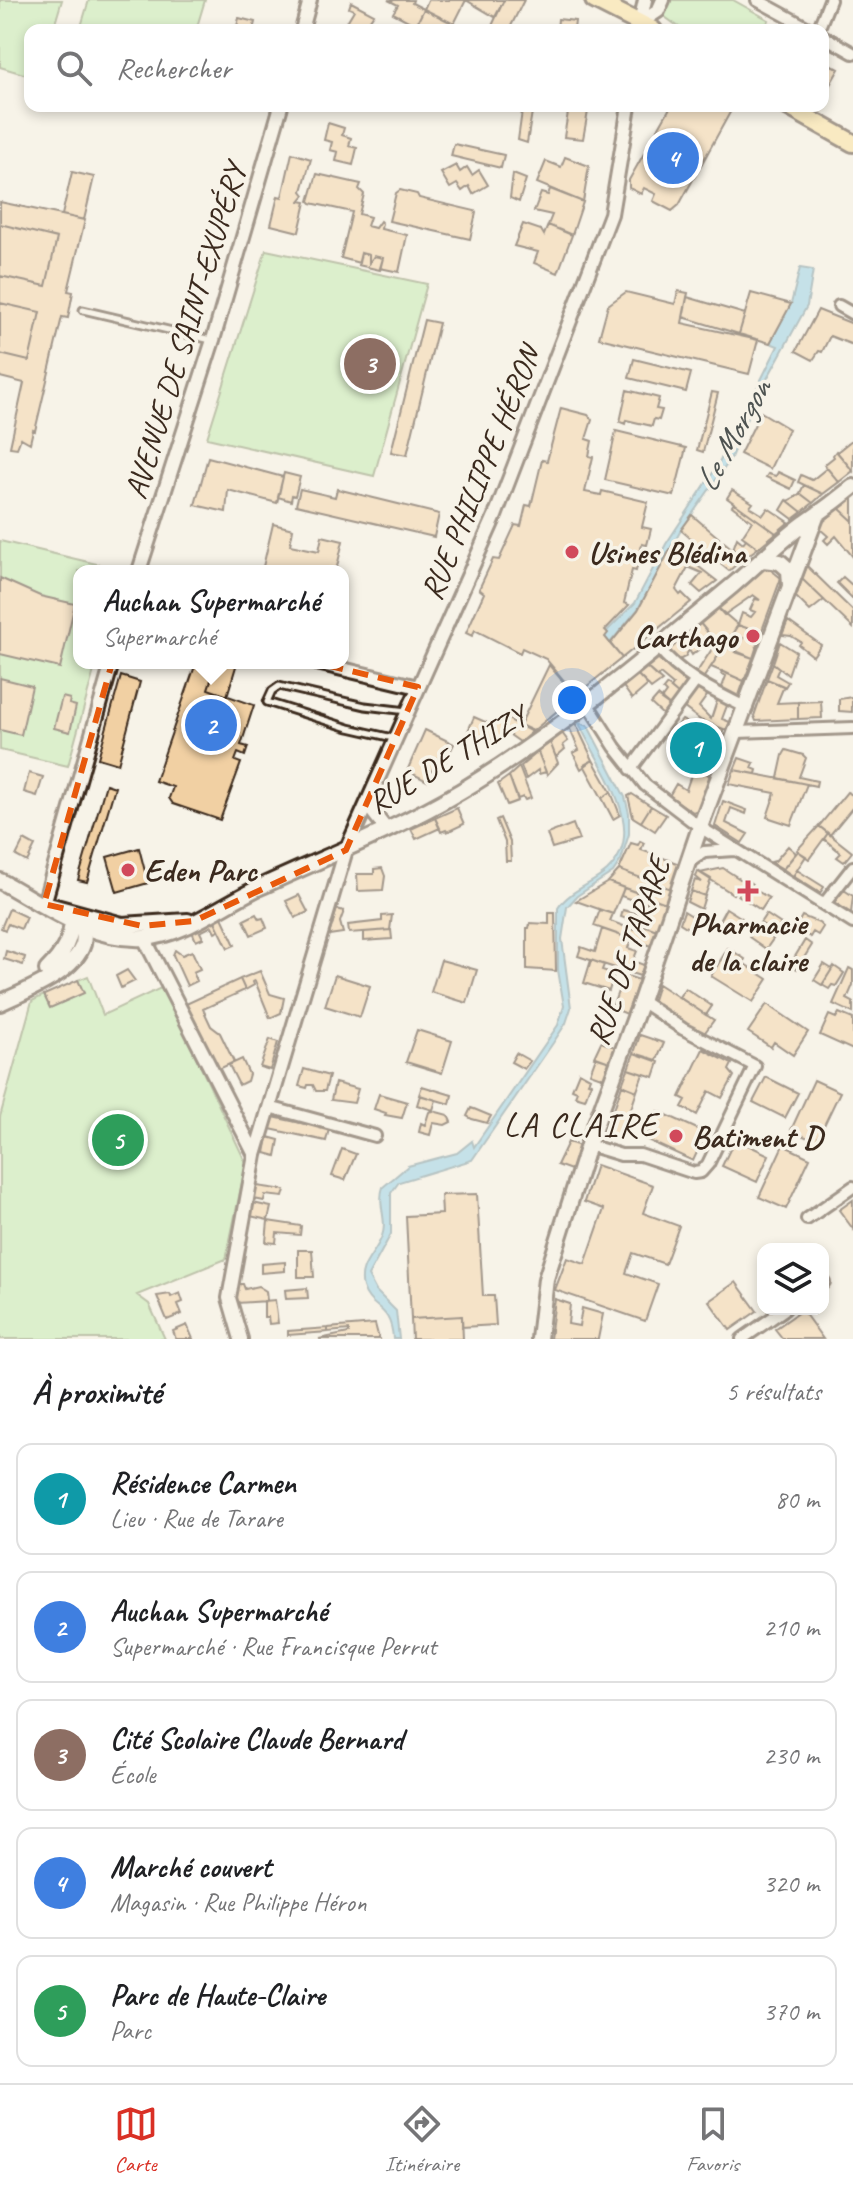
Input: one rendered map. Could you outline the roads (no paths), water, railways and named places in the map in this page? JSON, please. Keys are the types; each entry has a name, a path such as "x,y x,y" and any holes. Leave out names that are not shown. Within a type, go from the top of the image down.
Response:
{"main road":[{"path":"594,0 637,24"},
{"path":"798,112 853,143"},
{"name":"RUE DE THIZY","path":"78,918 111,933 144,938 169,933 260,887 346,850 460,791 587,703 806,522 853,487"},
{"name":"RUE DE TARARE","path":"539,1339 546,1279 588,1145 700,827 816,517"},
{"path":"763,560 780,562 789,570 790,587"},
{"path":"0,881 78,918"},
{"path":"78,918 82,946"},
{"path":"31,989 62,956 78,918"},
{"name":"RUE DE THIZY","path":"78,918 122,925 194,921"},
{"path":"0,1003 47,981 68,964 82,946 111,933"}],"street":[{"path":"304,24 310,0"},
{"path":"644,24 645,0"},
{"path":"647,24 663,0"},
{"path":"757,0 803,24"},
{"path":"818,24 830,0"},
{"path":"829,39 853,53"},
{"name":"AVENUE DE SAINT-EXUPÉRY","path":"141,565 213,340 279,112"},
{"name":"RUE PHILIPPE HÉRON","path":"241,1339 229,1298 255,1155 346,850 495,516 611,214 628,112"},
{"path":"839,306 853,314"},
{"path":"658,647 672,664 695,682 747,708"},
{"path":"44,904 110,669"},
{"path":"342,669 418,687"},
{"path":"631,769 695,682"},
{"path":"587,703 645,785 700,827 853,923"},
{"path":"737,732 853,728"},
{"path":"370,795 372,811 386,829"},
{"path":"688,863 704,852 738,850"},
{"path":"824,904 853,867"},
{"path":"144,938 255,1155"},
{"path":"588,1145 621,1155 640,1155 694,1173 701,1172 708,1164 755,1066 683,1029 641,1001"},
{"path":"269,1107 375,1136"},
{"path":"807,1219 853,1187"},
{"path":"742,1339 776,1315"}],"lane":[{"path":"83,310 213,340"},
{"path":"396,739 267,702 272,691 279,686 365,706 408,711"}],"water":[{"path":"800,268 813,270 807,306 751,408 730,460 681,530 638,609 610,643 605,637 607,631 635,603 666,544 718,465 778,346 770,343 791,304"},
{"path":"579,723 588,726 625,797 629,834 621,860 613,872 577,896 567,907 562,939 571,1008 566,1023 553,1043 472,1160 399,1182 391,1193 391,1234 368,1276 376,1291 396,1311 399,1339 393,1339 388,1319 366,1295 362,1280 365,1266 384,1230 383,1187 408,1166 457,1153 472,1141 474,1147 558,1025 564,1006 558,970 558,908 568,897 607,871 619,854 624,836 617,797"}],"place":[{"name":"Marché couvert","path":"673,158"},
{"name":"Cité Scolaire Claude Bernard","path":"370,364"},
{"name":"Usines Blédina","path":"572,552"},
{"name":"Carthago","path":"753,636"},
{"name":"Auchan Supermarché","path":"211,725"},
{"name":"Résidence Carmen","path":"696,748"},
{"name":"Eden Parc","path":"128,870"},
{"name":"Pharmacie de la claire","path":"748,891"},
{"name":"Batiment D","path":"676,1136"},
{"name":"Parc de Haute-Claire","path":"118,1140"}],"district":[{"name":"LA CLAIRE","path":"581,1124"}],"water label":[{"name":"Le Morgon","path":"732,435"}]}
